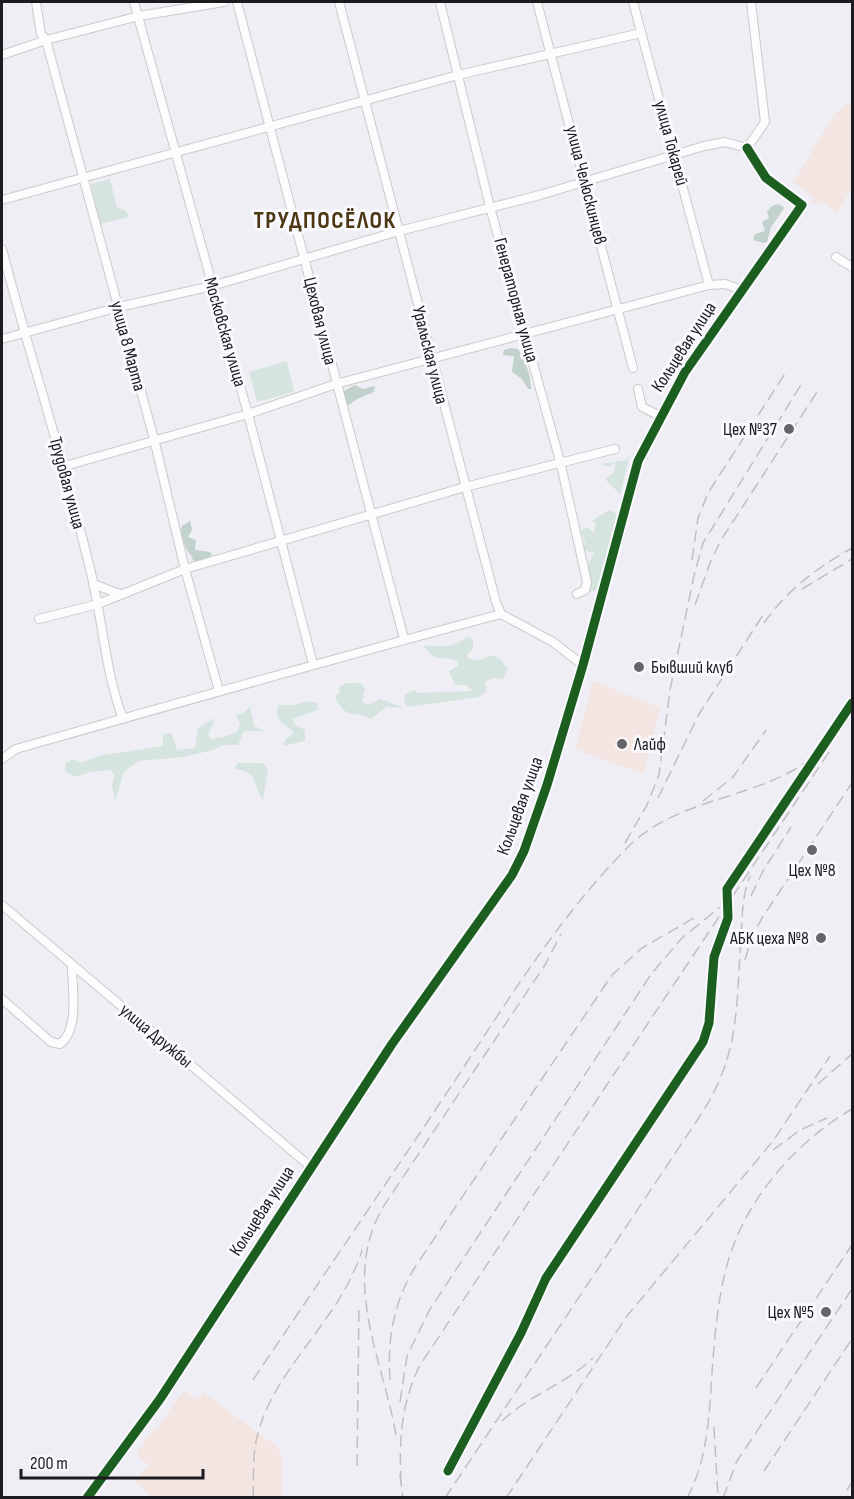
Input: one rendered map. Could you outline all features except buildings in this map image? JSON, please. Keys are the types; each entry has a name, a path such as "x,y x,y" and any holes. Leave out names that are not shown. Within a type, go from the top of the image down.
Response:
{"street":[{"name":"улица 8 Марта","path":"36,2 41,34 46,40 119,307 185,569 219,691"},
{"name":"Московская улица","path":"134,2 248,414 313,664"},
{"path":"2,55 46,40 139,16 193,9 224,2"},
{"name":"Цеховая улица","path":"237,2 405,639"},
{"name":"Уральская улица","path":"339,2 431,360 501,614"},
{"name":"Генераторная улица","path":"440,2 490,207 561,465 587,582 585,590 577,594"},
{"name":"улица Челюскинцев","path":"537,2 633,368"},
{"name":"улица Токарей","path":"633,2 709,285"},
{"path":"2,339 119,307 212,286 304,257 719,142 747,148 765,122 751,2"},
{"path":"2,200 82,176 175,154 268,126 458,75 641,33"},
{"name":"Кольцевая улица","path":"87,1497 160,1399 398,1036 495,900 518,863 540,806 583,665 632,481 660,416 685,372 802,206 766,178 747,148"},
{"name":"Трудовая улица","path":"2,249 24,333 65,466 98,604 108,672 123,719"},
{"path":"836,257 852,267"},
{"path":"65,466 248,414 336,384 709,285 725,284 742,290"},
{"path":"638,389 642,408 660,416"},
{"path":"39,619 98,604 185,569 282,543 465,487 561,465 615,449"},
{"path":"93,584 121,595"},
{"path":"2,759 16,749 182,704 313,664 501,614 553,642 583,665"},
{"path":"448,1471 521,1333 546,1278 703,1042 709,1023 714,957 728,918 727,889 852,703"},
{"name":"улица Дружбы","path":"2,905 311,1167"},
{"path":"2,999 43,1036 60,1044 69,1035 72,1022 72,966"}],"shaded area":[{"path":"845,103 852,108 852,188 837,212 821,201 817,205 811,201 814,197 793,183 836,111 839,112"},
{"path":"110,179 117,208 126,211 129,217 100,224 91,184"},
{"path":"778,204 784,207 771,227 767,242 753,240 755,234 765,231 762,222 769,218 767,212 772,206"},
{"path":"518,349 523,358 529,373 531,389 528,389 522,379 512,372 514,356 503,355 504,350"},
{"path":"287,361 294,392 257,402 249,372"},
{"path":"355,385 363,389 375,386 374,392 349,405 342,399 342,392"},
{"path":"630,454 619,493 605,479 614,472 616,465 613,463 608,467 601,464 627,460"},
{"path":"609,510 616,513 616,517 597,590 589,592 584,585 588,565 594,553 583,550 585,542 581,531 587,527 594,533 596,523 592,521"},
{"path":"190,521 192,530 188,537 196,540 195,550 210,552 212,555 199,562 192,560 193,557 182,538 182,526"},
{"path":"467,636 473,639 473,649 467,654 469,659 479,660 492,655 500,659 508,669 503,679 492,678 485,682 486,691 479,697 408,707 404,701 405,694 414,690 418,693 473,691 467,685 455,685 449,671 458,666 458,661 436,657 424,646 452,645"},
{"path":"593,681 660,708 643,774 575,749"},
{"path":"347,683 360,683 365,688 362,702 368,705 380,699 402,707 387,706 371,719 347,712 339,705 335,697 340,692 339,687"},
{"path":"306,701 318,703 317,710 293,719 295,725 305,730 305,741 283,746 286,739 294,733 278,718 279,705 295,705"},
{"path":"250,706 254,725 263,731 244,731 238,745 223,745 213,750 183,757 138,761 124,772 115,801 112,785 115,775 110,770 90,772 76,777 65,771 66,763 73,759 81,763 98,756 163,746 163,734 171,733 177,750 195,748 198,728 215,718 208,736 212,739 224,737 238,731 240,724 236,715 243,713"},
{"path":"238,763 263,763 268,769 263,800 251,775 248,772 234,769"},
{"path":"184,1390 198,1400 204,1393 276,1446 282,1456 282,1497 152,1497 134,1482 149,1465 136,1454"}],"railway":[{"path":"692,560 698,518 708,493 786,372"},
{"path":"625,843 647,805 659,775 670,690 703,543 802,383"},
{"path":"695,605 721,540 817,392"},
{"path":"764,623 804,580 852,548"},
{"path":"802,589 852,559"},
{"path":"658,798 699,714 765,612"},
{"path":"253,1380 535,960 604,872 630,845 647,831 666,820 792,771 825,746 852,715"},
{"path":"703,801 733,777 766,730"},
{"path":"401,1483 400,1452 405,1408 420,1365 831,749"},
{"path":"745,960 751,939 762,918 852,783"},
{"path":"751,896 763,871 791,827"},
{"path":"445,1498 713,1094 723,1072 734,1030 743,907 750,876"},
{"path":"400,1402 407,1356 430,1309 652,973 682,938 720,907"},
{"path":"390,1380 391,1335 397,1307 415,1267 612,975 642,948 699,915"},
{"path":"396,1435 368,1319 365,1261 372,1232 385,1204 545,965 561,934"},
{"path":"818,1084 852,1054"},
{"path":"506,1498 627,1316 773,1141 830,1056"},
{"path":"687,1498 703,1453 720,1297 731,1252 740,1230 764,1189 796,1152 833,1121 852,1109"},
{"path":"773,1150 800,1130 827,1118"},
{"path":"756,1388 852,1245"},
{"path":"253,1498 255,1449 267,1409 279,1386 340,1298 353,1275 362,1250"},
{"path":"723,1498 737,1461 852,1289"},
{"path":"357,1466 359,1308"},
{"path":"764,1471 852,1339"},
{"path":"502,1421 593,1358"},
{"path":"714,1427 718,1498"},
{"path":"400,1475 403,1498"},
{"path":"847,1490 852,1482"}],"cycle path":[{"path":"87,1498 160,1399 392,1044 512,875 524,851 547,785 583,665 638,461 685,372 802,205 766,178 747,148"},
{"path":"448,1471 521,1333 546,1278 703,1042 709,1023 714,957 728,918 727,889 852,703"}],"place":[{"name":"Цех №37","path":"789,429"},
{"name":"Бывший клуб","path":"639,667"},
{"name":"Лайф","path":"622,744"},
{"name":"Цех №8","path":"812,850"},
{"name":"АБК цеха №8","path":"821,938"},
{"name":"Цех №5","path":"826,1312"}],"district":[{"name":"ТРУДПОСЁЛОК","path":"325,220"}]}
